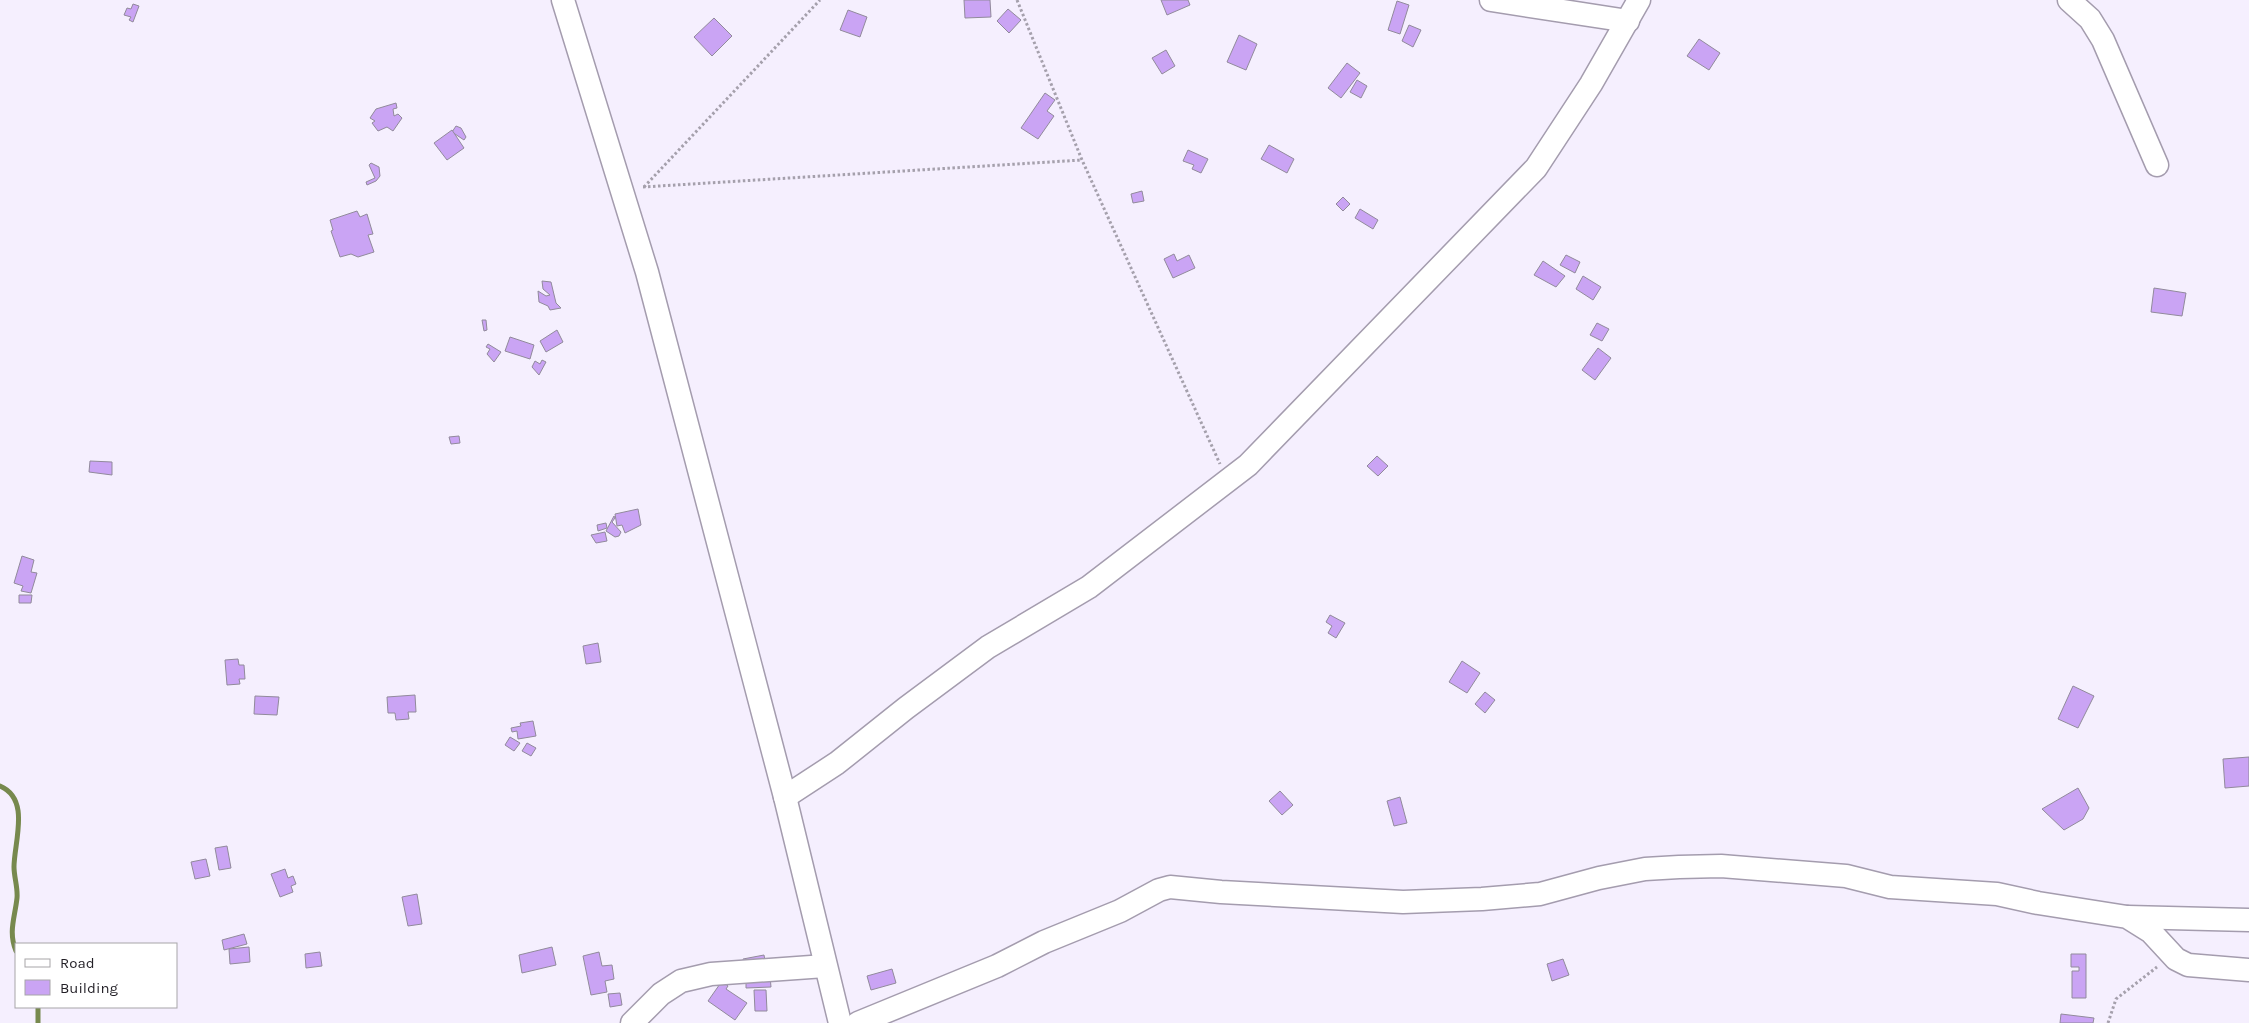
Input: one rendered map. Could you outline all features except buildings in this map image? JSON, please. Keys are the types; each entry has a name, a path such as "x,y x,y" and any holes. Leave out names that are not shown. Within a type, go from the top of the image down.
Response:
{"street":[{"path":"563,0 649,282 705,489 746,657 785,797 840,1023"},
{"path":"1490,0 1628,21"},
{"path":"785,797 837,763 906,708 988,647 1089,587 1255,458 1536,168 1591,84 1639,0"},
{"path":"2069,0 2090,19 2104,40 2157,165"},
{"path":"858,1023 997,966 1044,942 1120,910 1159,890 1170,887 1221,892 1403,902 1540,894 1600,878 1645,869 1721,866 1846,876 1907,889 1997,894 2038,903 2127,917 2249,920"},
{"path":"2127,917 2151,932 2172,955 2188,965 2249,970"},
{"path":"632,1023 661,994 681,981 711,974 825,966"}],"path":[{"path":"626,205 820,0"},
{"path":"1017,0 1082,160 1227,481"},
{"path":"644,187 1082,160"},
{"path":"2108,1023 2116,999 2172,955"}],"waterway":[{"path":"0,786 10,792 18,811 19,822 14,867 17,898 12,931 15,948"},
{"path":"38,1008 38,1023"}]}
